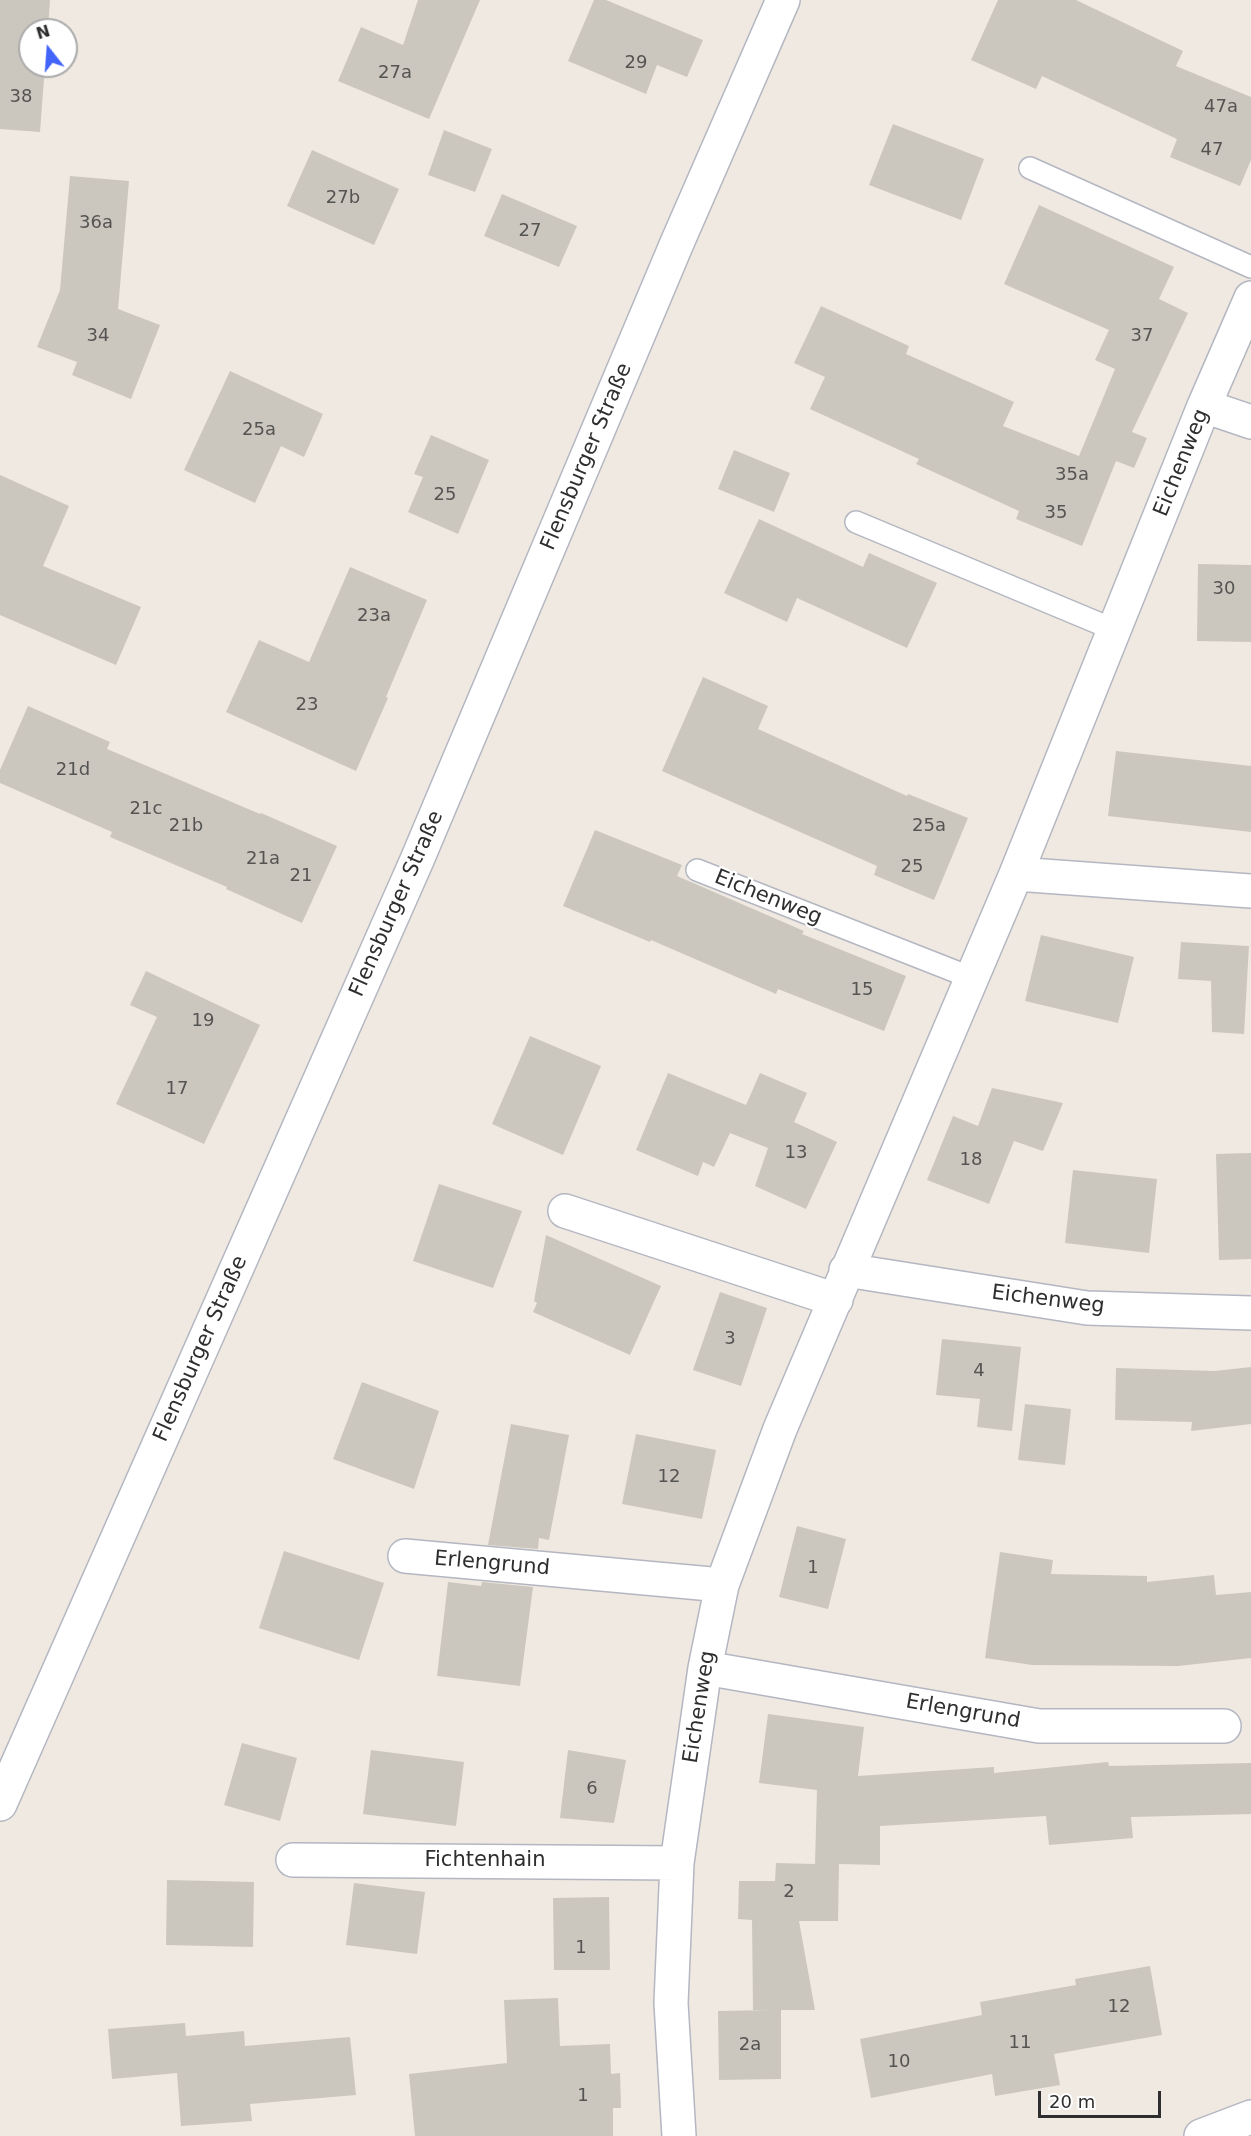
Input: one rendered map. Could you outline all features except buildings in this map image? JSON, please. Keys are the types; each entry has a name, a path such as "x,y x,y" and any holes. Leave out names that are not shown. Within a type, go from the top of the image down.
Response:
{"street":[{"name":"Flensburger Straße","path":"0,1804 417,860 686,222 783,0"},
{"name":"Eichenweg","path":"679,2136 671,2003 677,1863 705,1668 722,1585 780,1429 1016,874 1204,406 1251,298"},
{"path":"1204,406 1251,422"},
{"path":"1016,874 1251,891"},
{"name":"Eichenweg","path":"566,1211 841,1285 1087,1308 1251,1313"},
{"name":"Erlengrund","path":"405,1556 722,1585"},
{"name":"Erlengrund","path":"705,1668 1039,1726 1224,1726"},
{"name":"Fichtenhain","path":"293,1860 677,1863"},
{"path":"1201,2136 1251,2117"}],"lane":[{"path":"1030,168 1251,267"},
{"path":"856,522 1115,630"},
{"name":"Eichenweg","path":"697,870 972,978"}]}
